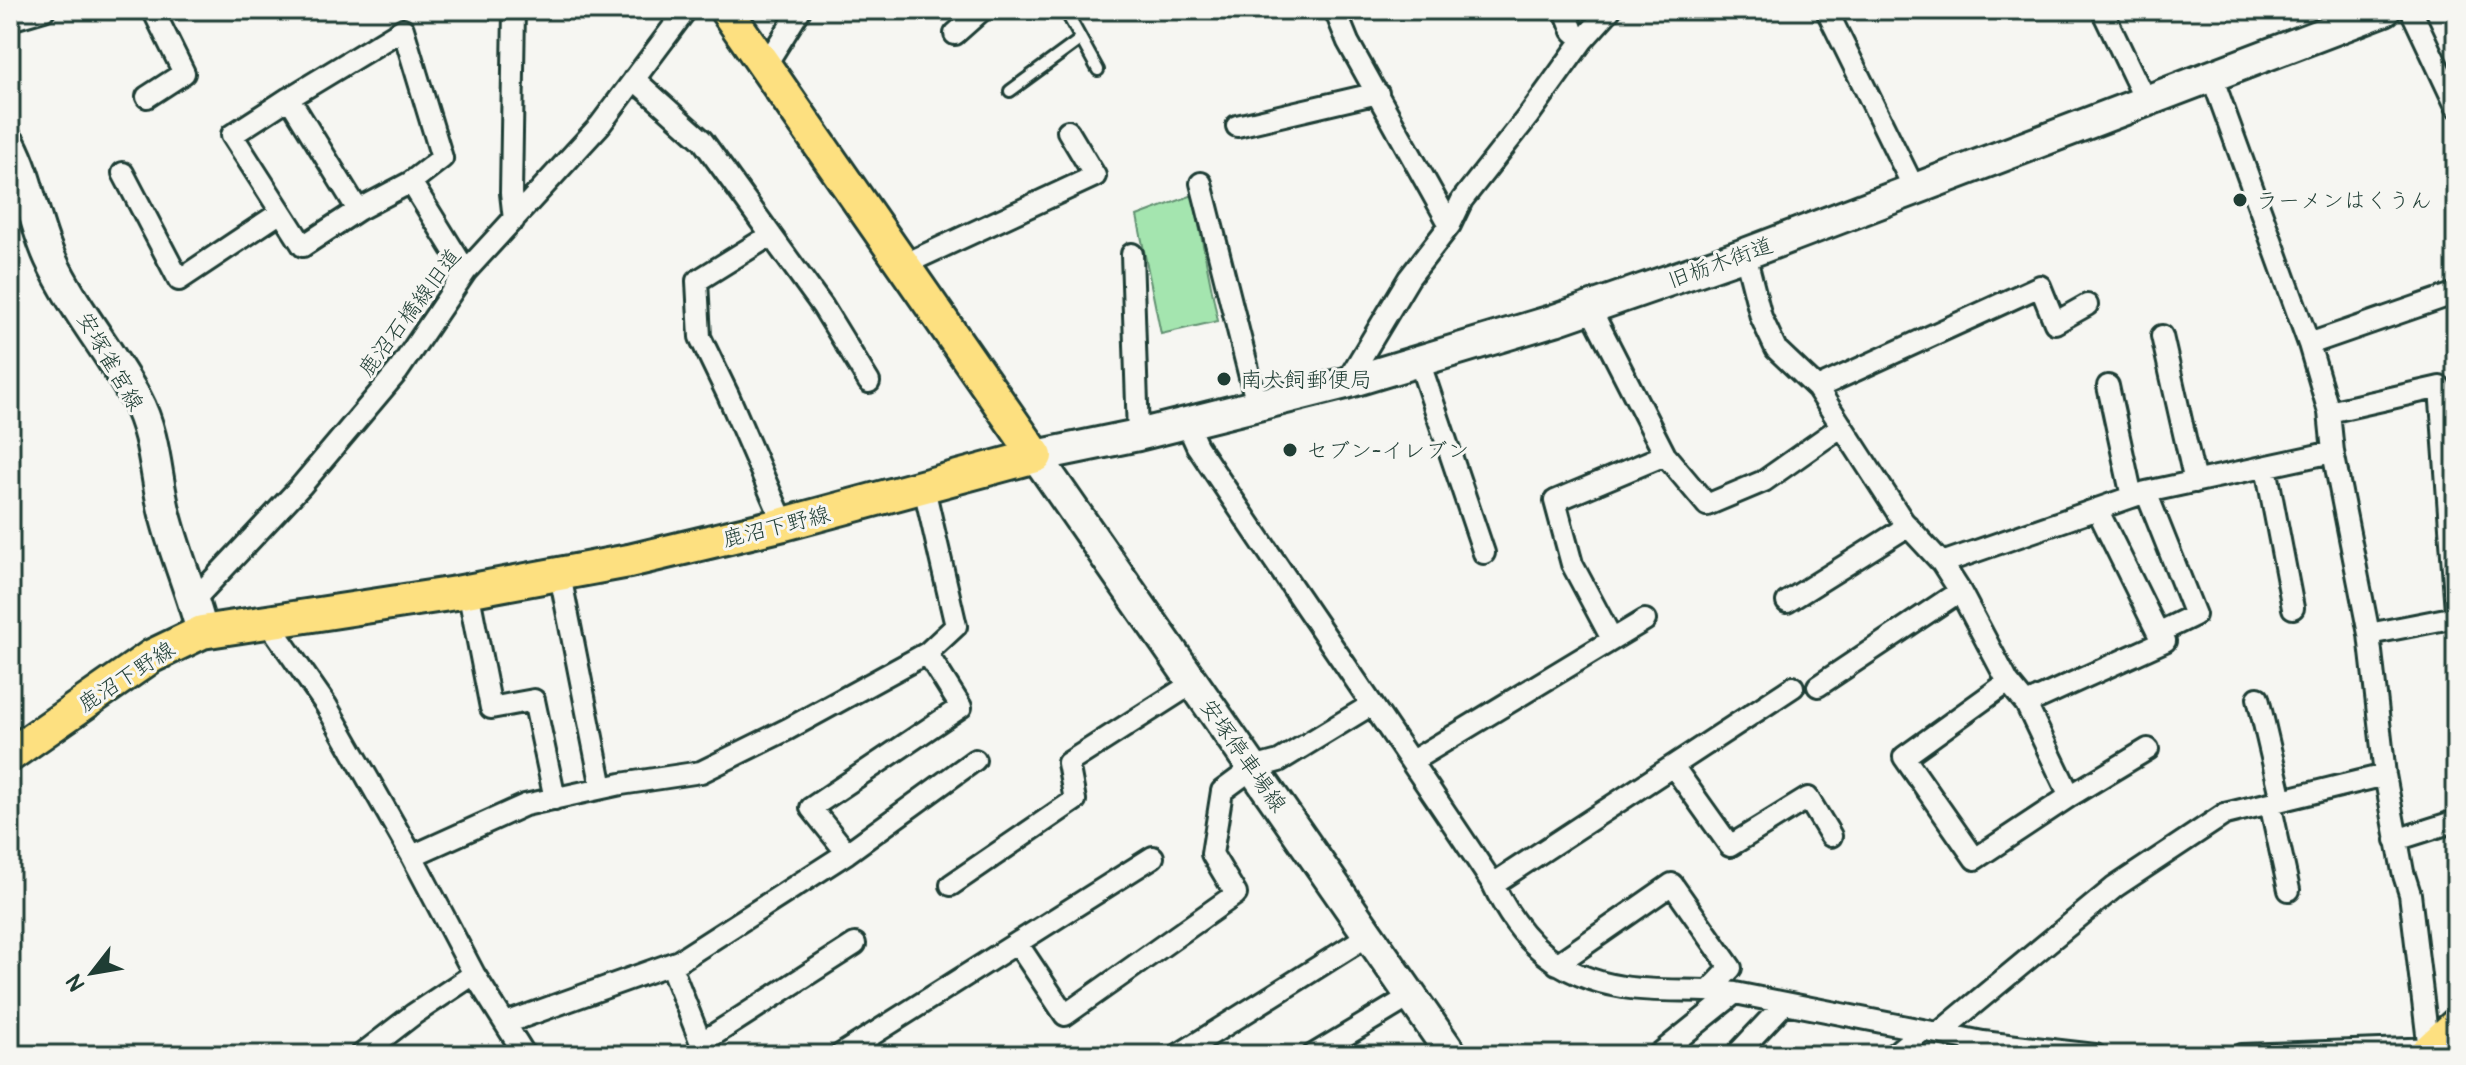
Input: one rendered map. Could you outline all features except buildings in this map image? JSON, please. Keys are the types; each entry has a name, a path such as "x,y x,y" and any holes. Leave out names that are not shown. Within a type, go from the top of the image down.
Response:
{"main road":[{"path":"726,10 1036,456"},
{"name":"鹿沼下野線","path":"10,755 152,656 202,632 560,575 712,543 1036,456"},
{"path":"2436,1050 2456,1025"}],"street":[{"path":"10,20 44,10"},
{"path":"147,97 184,73 153,10"},
{"path":"514,10 511,193 514,220"},
{"name":"鹿沼石橋線旧道","path":"194,600 301,486 398,371 466,271 600,125 686,10"},
{"path":"765,66 800,10"},
{"path":"955,34 982,10"},
{"path":"1335,10 1348,42 1450,225"},
{"path":"1565,10 1573,31 1583,40"},
{"path":"1346,383 1409,278 1450,225 1462,200 1583,40 1610,10"},
{"path":"1829,10 1915,190"},
{"path":"2102,10 2146,102"},
{"name":"旧栃木街道","path":"1036,456 1138,435 1346,383 1590,308 1745,254 2385,10"},
{"path":"2411,10 2456,106"},
{"path":"403,29 442,158 411,182 358,210 303,246 232,135 403,29"},
{"path":"2212,77 2309,344 2329,412 2333,452 2369,634 2385,775 2396,840 2410,894 2436,1050 2241,1055"},
{"path":"634,79 702,140 823,307 869,382"},
{"path":"1237,126 1378,93"},
{"path":"289,98 358,210"},
{"path":"903,265 1095,176 1068,131"},
{"name":"安塚雀宮線","path":"10,144 26,180 50,257 137,400 149,430 156,453 166,521 202,632"},
{"path":"123,173 179,280 281,212"},
{"path":"411,182 466,271"},
{"path":"1201,183 1257,405"},
{"path":"771,235 697,281 700,337 784,524"},
{"path":"1132,254 1138,435"},
{"path":"1745,254 1761,317 1776,349 1817,388 1908,526 1942,563 2008,682 2026,704 2070,796"},
{"path":"1817,388 2040,286 2055,323 2087,305"},
{"path":"2309,344 2456,293"},
{"path":"1590,308 1665,455 1707,505 1764,481 1842,426"},
{"path":"2162,336 2195,482"},
{"path":"1419,361 1484,553"},
{"path":"2108,386 2139,495 2195,615 2158,633"},
{"path":"2329,412 2440,387 2456,614 2369,634"},
{"path":"1186,422 1197,446 1412,761 1493,884 1504,907 1523,933 1557,964 1568,971 1624,987 1711,989 1735,993 1931,1032 1977,1049 2095,1055"},
{"path":"1942,563 2139,495 2333,452"},
{"path":"1612,639 1572,564 1555,501 1665,455"},
{"name":"安塚停車場線","path":"1036,456 1452,1055"},
{"path":"2266,467 2293,608"},
{"path":"412,856 525,805 602,788 701,772 788,729 927,653 956,626 924,488"},
{"path":"2026,704 2165,641 2158,633 2097,509"},
{"path":"1787,602 1908,526"},
{"path":"560,575 602,788"},
{"path":"468,590 491,708 534,700 555,799"},
{"path":"1818,686 1960,591"},
{"path":"1412,761 1645,620"},
{"path":"268,622 326,705 412,856 474,974 525,1055"},
{"path":"847,853 811,808 961,707 927,653"},
{"path":"2008,682 1904,757 1975,859 2148,749"},
{"path":"951,885 1075,800 1068,763 1193,683"},
{"path":"1493,884 1793,687"},
{"path":"2258,698 2289,890"},
{"path":"1017,943 1065,1015 1236,894 1212,854 1222,791 1253,768 1279,761 1371,705"},
{"path":"506,1023 670,964 847,853 975,760"},
{"path":"1673,766 1730,846 1808,798 1831,836"},
{"path":"1893,1055 1931,1032 2115,887 2225,814 2385,775"},
{"path":"2396,840 2456,821"},
{"path":"840,1055 1153,857"},
{"path":"1557,964 1672,884 1731,968 1711,989"},
{"path":"1178,1055 1369,935"},
{"path":"670,964 703,1049 855,944"},
{"path":"361,1055 414,1014 474,974"},
{"path":"1658,1055 1735,993"},
{"path":"1313,1055 1411,996"},
{"path":"1736,1055 1784,1004"}],"lane":[{"path":"1065,10 1098,70"},
{"path":"1010,91 1081,39"}],"green space":[{"path":"1193,195 1218,321 1161,334 1137,216"}],"place":[{"name":"ラーメンはくうん","path":"2240,200"},
{"name":"南犬飼郵便局","path":"1224,379"},
{"name":"セブン-イレブン","path":"1290,450"}]}
